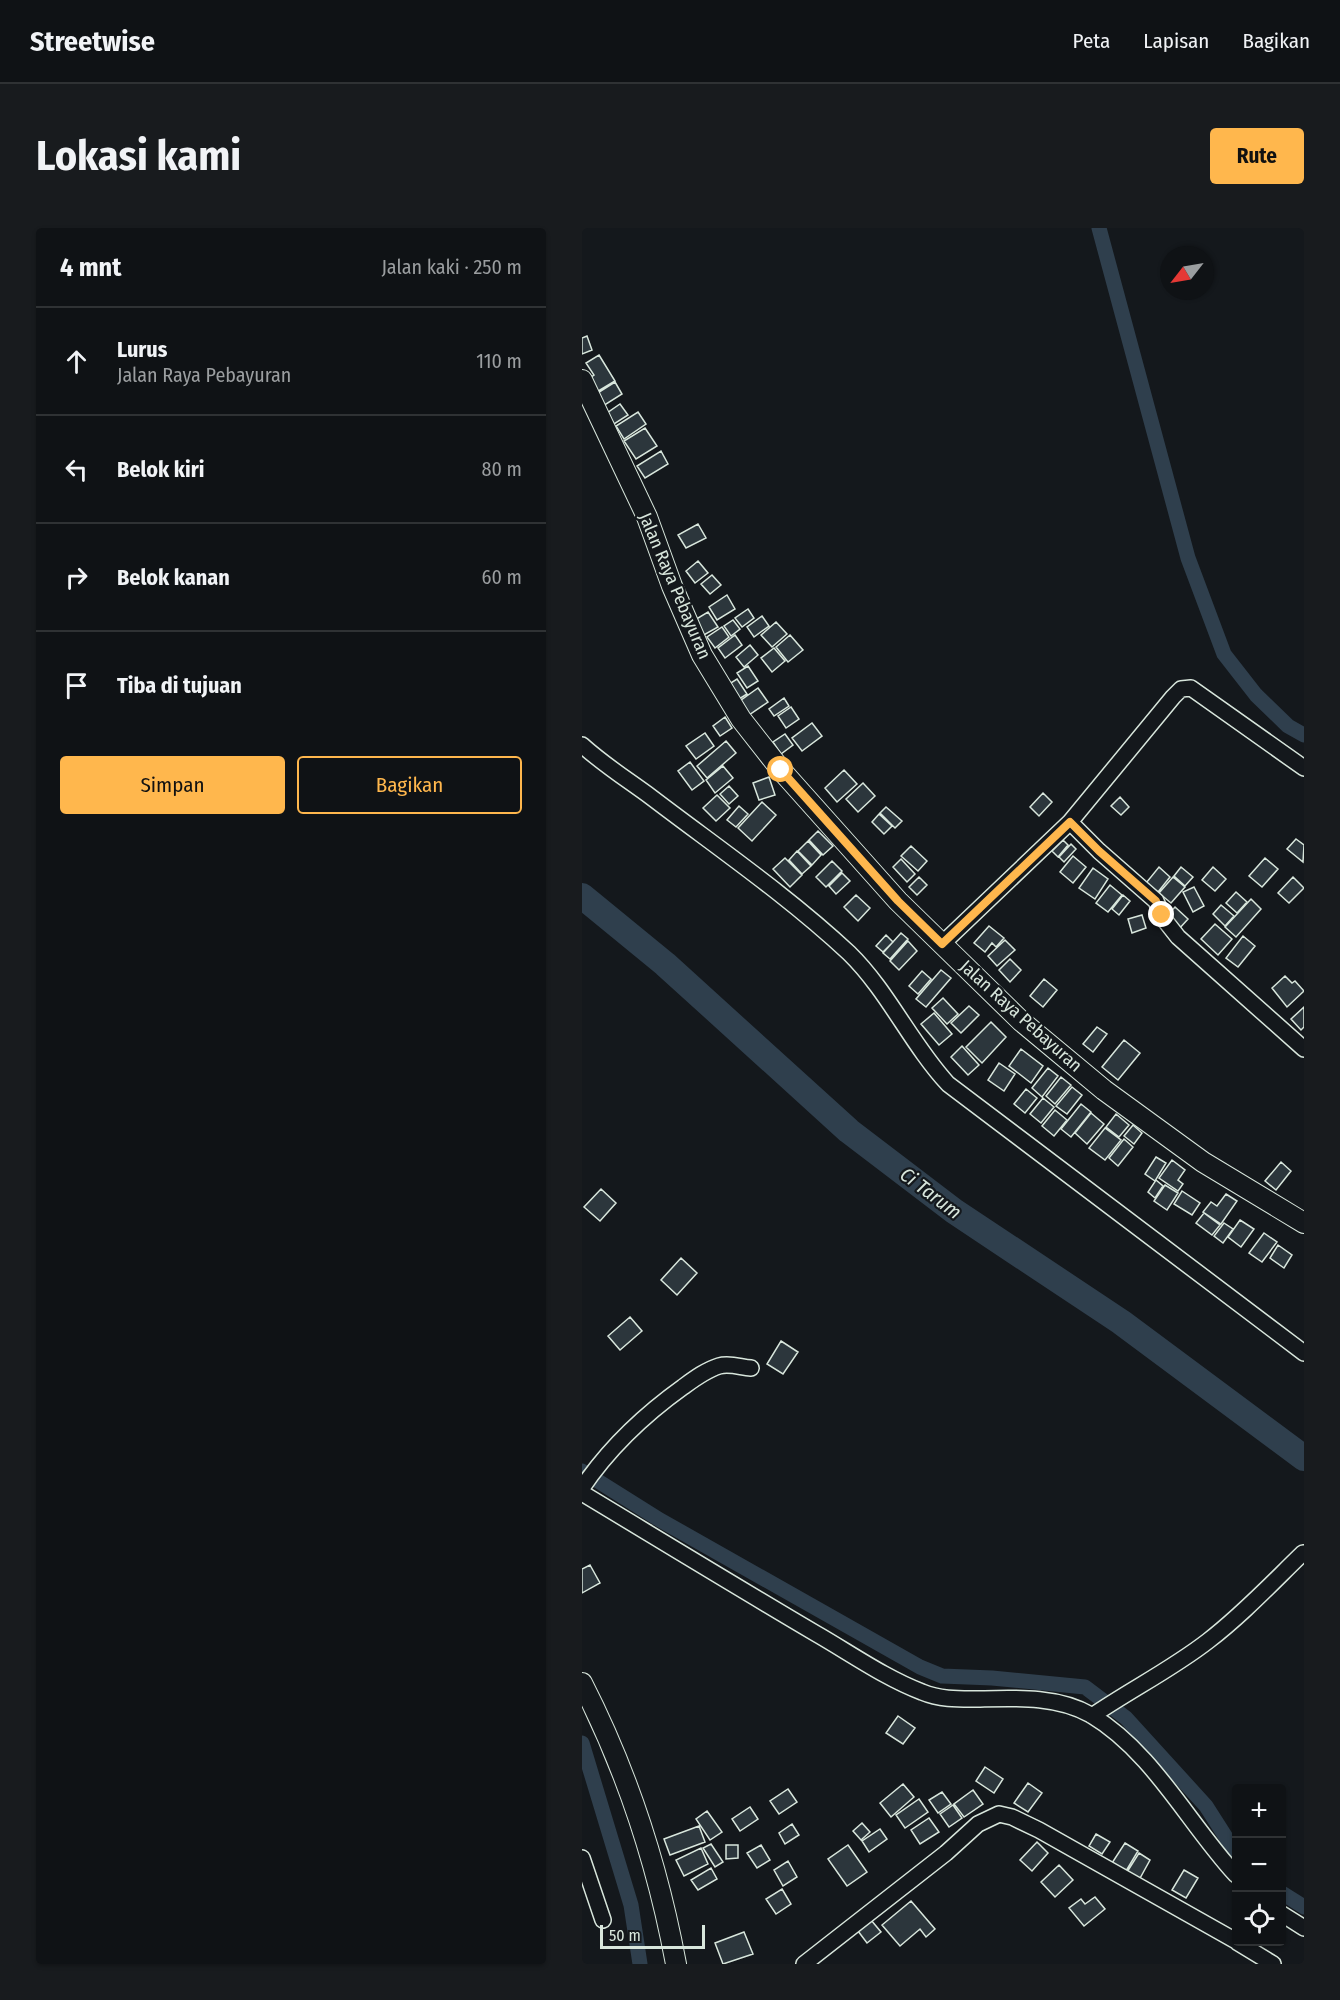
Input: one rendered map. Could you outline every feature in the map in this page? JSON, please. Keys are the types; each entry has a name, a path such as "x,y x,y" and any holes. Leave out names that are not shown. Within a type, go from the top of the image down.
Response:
{"main road":[{"name":"Jalan Raya Pebayuran","path":"582,380 647,517 676,596 702,655 741,719 781,770 898,901 1021,1020 1104,1090 1203,1162 1304,1223"},
{"path":"582,1683 617,1760 639,1821 656,1874 676,1964"}],"street":[{"path":"942,944 1070,822 1181,690 1191,688 1304,768"},
{"path":"582,745 756,876 837,943 870,979 930,1063 956,1091 1304,1353"},
{"path":"1070,822 1156,901 1163,918 1178,937 1304,1049"},
{"path":"751,1368 720,1365 698,1377 640,1421 598,1466 584,1487 803,1625 921,1692 932,1696 957,1699 1055,1702 1098,1712 1178,1802 1232,1870"},
{"path":"1098,1712 1167,1670 1216,1635 1303,1553"},
{"path":"804,1964 946,1853 978,1824 999,1814 1039,1830 1232,1938"},
{"path":"582,1858 603,1920"},
{"path":"1286,1917 1304,1928"},
{"path":"1245,1946 1273,1964"}],"building":[{"path":"587,336 592,350 582,354 582,338"},
{"path":"599,355 615,381 595,393 587,380 594,375 586,363"},
{"path":"615,382 622,394 603,406 596,394"},
{"path":"620,404 628,415 614,424 607,413"},
{"path":"638,412 646,424 624,439 616,426"},
{"path":"645,428 657,446 636,459 624,441"},
{"path":"661,451 668,464 645,478 637,466"},
{"path":"698,524 706,538 686,548 678,535"},
{"path":"698,561 708,573 695,583 686,571"},
{"path":"712,575 721,585 710,594 701,584"},
{"path":"727,595 735,609 717,620 709,607"},
{"path":"748,609 754,618 742,627 735,618"},
{"path":"708,612 718,627 702,636 693,621"},
{"path":"762,616 769,626 754,637 747,627"},
{"path":"733,620 740,629 731,636 724,626"},
{"path":"776,622 787,634 772,647 761,635"},
{"path":"722,627 729,637 715,648 707,637"},
{"path":"735,635 742,645 725,658 718,648"},
{"path":"790,635 803,650 788,662 776,647"},
{"path":"750,645 758,655 744,667 736,657"},
{"path":"774,648 785,661 772,672 761,658"},
{"path":"748,666 758,681 747,688 737,673"},
{"path":"737,679 747,694 736,701 726,686"},
{"path":"758,688 768,702 746,717 737,703"},
{"path":"784,698 789,706 774,716 769,709"},
{"path":"791,707 799,719 786,728 778,716"},
{"path":"725,717 732,728 720,736 713,726"},
{"path":"812,723 822,736 802,751 792,738"},
{"path":"705,733 714,746 696,759 686,746"},
{"path":"785,734 793,745 781,754 773,742"},
{"path":"726,741 736,753 707,778 697,766"},
{"path":"690,762 704,781 692,790 678,771"},
{"path":"723,766 733,778 715,793 706,780"},
{"path":"844,770 857,784 837,802 825,788"},
{"path":"769,777 775,795 759,800 753,783"},
{"path":"863,783 875,796 858,812 846,799"},
{"path":"729,786 738,796 729,804 720,794"},
{"path":"1043,793 1052,802 1039,816 1030,807"},
{"path":"717,795 730,808 716,821 703,808"},
{"path":"1120,797 1129,807 1121,815 1111,806"},
{"path":"762,802 776,815 752,841 738,828"},
{"path":"739,806 748,814 736,827 727,820"},
{"path":"886,807 902,821 895,828 880,813"},
{"path":"879,814 892,826 884,834 872,822"},
{"path":"818,831 833,846 823,855 809,840"},
{"path":"1296,839 1304,845 1303,862 1287,849"},
{"path":"1063,840 1068,845 1058,857 1052,851"},
{"path":"808,841 821,855 812,865 798,851"},
{"path":"1071,844 1076,849 1064,862 1059,857"},
{"path":"911,846 927,861 918,871 901,856"},
{"path":"797,851 811,866 802,874 789,860"},
{"path":"1073,856 1086,867 1073,883 1060,872"},
{"path":"785,858 802,875 790,887 773,869"},
{"path":"1265,858 1278,869 1262,887 1249,876"},
{"path":"901,859 915,874 907,882 893,867"},
{"path":"832,861 842,871 826,887 816,877"},
{"path":"1159,867 1170,877 1158,892 1146,883"},
{"path":"1181,867 1193,877 1185,886 1174,876"},
{"path":"1213,867 1226,879 1215,891 1202,880"},
{"path":"1093,868 1108,879 1095,899 1079,888"},
{"path":"842,873 850,881 836,894 829,886"},
{"path":"919,877 927,885 917,895 909,887"},
{"path":"1173,877 1185,887 1171,903 1159,893"},
{"path":"1293,877 1304,888 1289,903 1278,893"},
{"path":"1110,885 1122,895 1108,912 1096,903"},
{"path":"1194,887 1204,906 1193,912 1183,892"},
{"path":"1236,892 1247,902 1237,913 1226,903"},
{"path":"856,895 870,908 858,921 844,907"},
{"path":"1123,895 1130,901 1119,915 1112,909"},
{"path":"1251,899 1261,909 1236,937 1225,927"},
{"path":"1221,905 1234,916 1225,926 1213,914"},
{"path":"1175,907 1188,919 1178,930 1165,918"},
{"path":"1142,915 1146,928 1132,933 1128,919"},
{"path":"1215,924 1232,939 1218,955 1201,939"},
{"path":"989,926 1004,938 996,947 992,943 985,952 974,943"},
{"path":"901,933 908,939 890,959 883,953"},
{"path":"886,935 893,942 883,952 876,946"},
{"path":"1243,936 1255,946 1238,967 1226,958"},
{"path":"1005,940 1015,950 997,966 988,956"},
{"path":"908,941 917,951 899,970 890,961"},
{"path":"1010,959 1021,970 1010,982 999,970"},
{"path":"941,970 951,978 926,1007 916,999"},
{"path":"922,971 931,979 918,994 909,986"},
{"path":"1285,976 1292,983 1295,981 1304,991 1287,1007 1272,988"},
{"path":"1044,979 1057,990 1043,1007 1030,996"},
{"path":"943,998 958,1014 947,1024 932,1008"},
{"path":"969,1006 979,1015 961,1033 951,1023"},
{"path":"1304,1007 1304,1027 1301,1030 1291,1019"},
{"path":"934,1013 952,1034 939,1045 921,1024"},
{"path":"991,1022 1006,1037 982,1063 966,1047"},
{"path":"1097,1027 1107,1034 1093,1052 1083,1044"},
{"path":"1124,1040 1140,1053 1118,1080 1102,1067"},
{"path":"962,1046 979,1065 968,1075 951,1057"},
{"path":"1021,1049 1043,1066 1031,1083 1009,1066"},
{"path":"999,1063 1015,1074 1004,1091 988,1080"},
{"path":"1048,1068 1058,1076 1042,1097 1032,1088"},
{"path":"1061,1077 1071,1085 1055,1104 1046,1096"},
{"path":"1072,1087 1082,1095 1067,1114 1056,1106"},
{"path":"1026,1089 1037,1098 1025,1113 1014,1104"},
{"path":"1043,1098 1054,1107 1041,1123 1030,1114"},
{"path":"1081,1104 1091,1112 1071,1137 1061,1129"},
{"path":"1055,1110 1067,1120 1054,1136 1042,1126"},
{"path":"1091,1113 1104,1124 1087,1144 1075,1133"},
{"path":"1116,1114 1129,1125 1119,1137 1106,1127"},
{"path":"1133,1125 1142,1133 1134,1144 1124,1136"},
{"path":"1105,1128 1121,1140 1105,1160 1089,1148"},
{"path":"1124,1139 1133,1147 1118,1166 1109,1158"},
{"path":"1156,1157 1166,1163 1155,1181 1145,1174"},
{"path":"1172,1160 1185,1170 1178,1180 1183,1184 1178,1191 1159,1178"},
{"path":"1281,1162 1291,1171 1276,1190 1265,1181"},
{"path":"1156,1180 1163,1186 1155,1198 1148,1192"},
{"path":"1165,1185 1178,1193 1167,1210 1154,1201"},
{"path":"601,1189 616,1203 600,1221 584,1207"},
{"path":"1182,1191 1200,1203 1192,1215 1174,1204"},
{"path":"1226,1194 1237,1201 1221,1224 1203,1212 1211,1202 1217,1206"},
{"path":"1204,1213 1220,1225 1212,1235 1196,1223"},
{"path":"1240,1220 1254,1229 1241,1247 1228,1237"},
{"path":"1224,1223 1233,1229 1223,1243 1214,1236"},
{"path":"1264,1233 1277,1242 1262,1262 1249,1253"},
{"path":"1278,1245 1292,1255 1284,1268 1270,1258"},
{"path":"681,1258 697,1273 677,1295 661,1280"},
{"path":"630,1317 642,1331 620,1350 608,1336"},
{"path":"781,1341 798,1352 783,1374 767,1364"},
{"path":"590,1565 600,1583 582,1593 582,1569"},
{"path":"898,1716 915,1728 903,1744 886,1733"},
{"path":"985,1767 1003,1779 994,1793 976,1781"},
{"path":"1028,1783 1042,1793 1028,1812 1014,1803"},
{"path":"903,1784 914,1797 891,1817 880,1803"},
{"path":"788,1789 797,1802 779,1814 770,1801"},
{"path":"973,1790 983,1804 964,1817 954,1804"},
{"path":"942,1792 951,1804 938,1813 929,1800"},
{"path":"919,1799 928,1812 905,1828 896,1815"},
{"path":"953,1805 962,1818 949,1827 940,1814"},
{"path":"750,1807 758,1819 740,1831 732,1819"},
{"path":"707,1811 722,1832 710,1840 696,1819"},
{"path":"929,1818 939,1832 920,1844 911,1830"},
{"path":"862,1823 870,1832 861,1840 853,1831"},
{"path":"792,1824 799,1835 785,1844 779,1833"},
{"path":"699,1826 705,1842 670,1855 664,1839"},
{"path":"880,1829 887,1839 869,1852 862,1841"},
{"path":"1096,1834 1110,1842 1102,1854 1089,1846"},
{"path":"1037,1842 1048,1853 1032,1871 1020,1860"},
{"path":"1125,1843 1138,1851 1126,1871 1112,1863"},
{"path":"711,1844 723,1862 715,1867 703,1848"},
{"path":"726,1845 738,1845 738,1858 726,1859"},
{"path":"761,1845 770,1860 757,1868 747,1853"},
{"path":"848,1845 867,1872 847,1886 828,1859"},
{"path":"701,1848 708,1864 684,1876 676,1860"},
{"path":"1139,1853 1150,1860 1139,1880 1127,1872"},
{"path":"788,1861 797,1877 783,1886 774,1870"},
{"path":"1059,1865 1073,1880 1055,1897 1041,1882"},
{"path":"711,1868 717,1879 698,1890 691,1880"},
{"path":"1184,1870 1198,1878 1186,1898 1172,1890"},
{"path":"782,1889 791,1904 776,1914 766,1899"},
{"path":"1095,1897 1105,1909 1084,1926 1069,1908 1081,1899 1085,1904"},
{"path":"911,1901 935,1929 926,1937 920,1929 900,1946 882,1925"},
{"path":"871,1920 881,1932 867,1943 858,1931"},
{"path":"744,1932 753,1954 723,1964 715,1943"}],"waterway":[{"path":"1099,228 1188,558 1224,654 1256,695 1288,726 1304,735"},
{"name":"Ci Tarum","path":"582,896 665,964 849,1131 954,1211 1121,1322 1304,1458"},
{"path":"582,1471 660,1520 920,1667 942,1676 992,1678 1085,1687 1126,1718 1206,1806 1232,1847"},
{"path":"582,1743 631,1905 640,1964"},
{"path":"1286,1896 1304,1907"}],"route":[{"path":"781,770 898,901 942,944 1070,822 1156,901 1162,915"}]}
